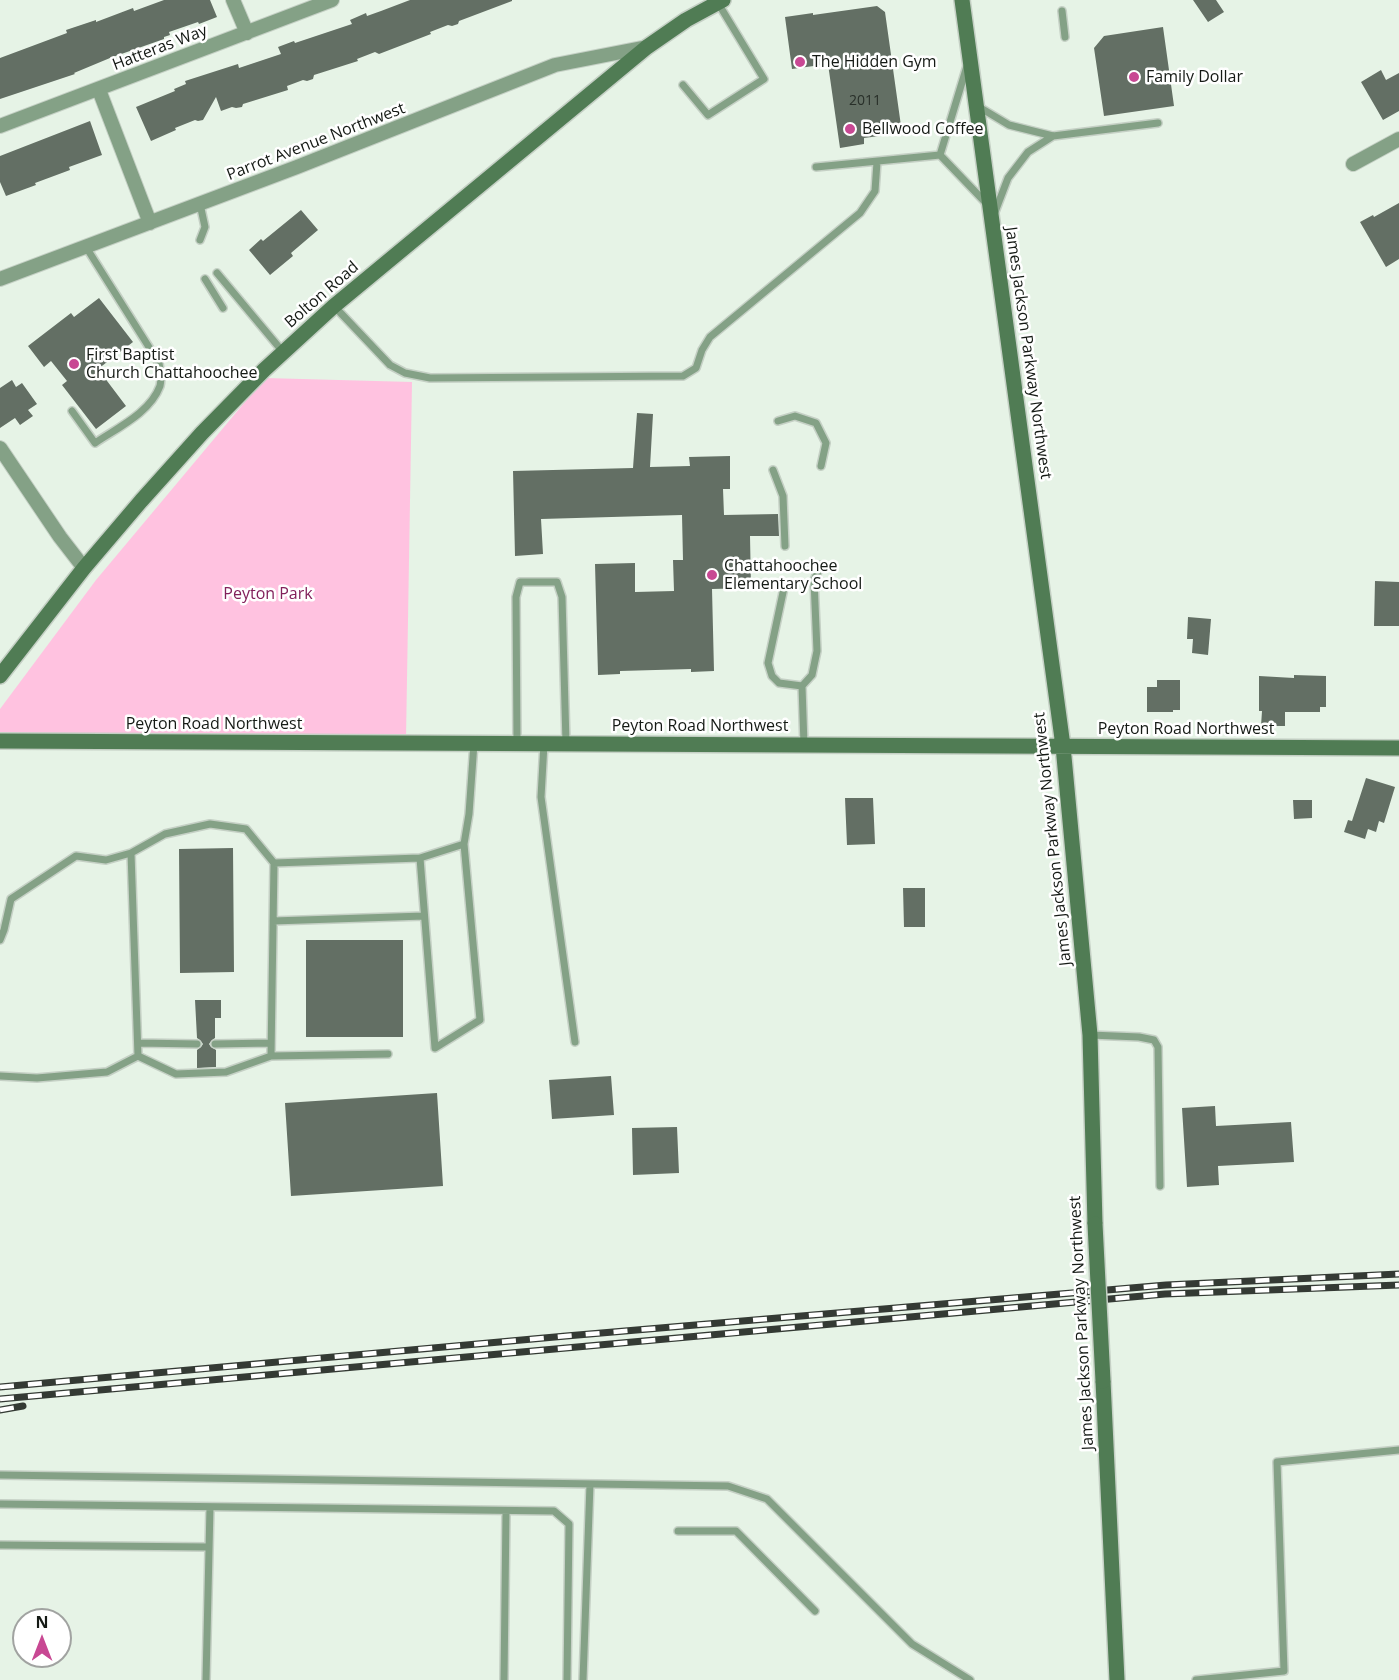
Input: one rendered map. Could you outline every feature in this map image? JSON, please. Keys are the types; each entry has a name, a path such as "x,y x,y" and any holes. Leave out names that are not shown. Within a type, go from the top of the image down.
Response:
{"main road":[{"name":"James Jackson Parkway Northwest","path":"962,0 1063,746 1090,1035 1095,1224 1117,1680"},
{"name":"Bolton Road","path":"0,676 84,568 141,501 264,369 334,306 647,47 686,20 721,1"},
{"name":"Peyton Road Northwest","path":"0,741 1399,748"}],"street":[{"path":"233,0 247,33"},
{"name":"Hatteras Way","path":"0,126 332,0"},
{"name":"Parrot Avenue Northwest","path":"0,279 297,168 555,65 647,47"},
{"path":"99,90 150,223"},
{"path":"1353,164 1399,139"},
{"path":"0,448 11,459 60,537 84,568"}],"lane":[{"path":"683,86 708,115 764,79 721,1"},
{"path":"1062,11 1065,37"},
{"path":"940,156 969,56"},
{"path":"976,106 1009,125 1053,136 1158,123"},
{"path":"940,156 991,214 1008,178 1028,152 1053,136"},
{"path":"816,167 940,156"},
{"path":"334,306 390,364 405,373 430,378 683,376 696,368 702,350 710,338 860,213 875,191 877,162"},
{"path":"200,204 205,227 200,240"},
{"path":"72,411 96,443 135,416 151,401 160,385 159,363 86,247"},
{"path":"217,273 283,352"},
{"path":"205,279 223,308"},
{"path":"778,421 795,416 816,423 826,443 821,465"},
{"path":"773,470 783,496 784,546"},
{"path":"804,745 802,686 813,675 817,651 814,580 821,565"},
{"path":"517,743 516,597 520,582 557,582 562,597 566,743"},
{"path":"785,583 768,663 772,676 779,683 802,686"},
{"path":"420,858 435,1048 480,1020 464,844 469,814 474,743"},
{"path":"544,744 541,797 575,1042"},
{"path":"0,940 11,899 76,856 106,860 131,853 165,834 210,824 246,829 274,863 271,1056"},
{"path":"274,863 420,858 464,844"},
{"path":"131,853 138,1056"},
{"path":"273,921 424,916"},
{"path":"1090,1035 1139,1037 1154,1040 1158,1047 1160,1186"},
{"path":"138,1043 197,1044"},
{"path":"215,1044 271,1043"},
{"path":"138,1056 176,1074 226,1072 271,1056 388,1054"},
{"path":"0,1076 37,1078 107,1072 138,1056"},
{"path":"1196,1680 1284,1671 1276,1462 1399,1450"},
{"path":"0,1475 728,1486 767,1498 912,1644 970,1680"},
{"path":"583,1680 590,1484"},
{"path":"0,1504 554,1511 569,1524 567,1680"},
{"path":"206,1680 210,1507"},
{"path":"504,1680 506,1512"},
{"path":"678,1531 736,1531 815,1611"},
{"path":"0,1545 209,1546"}],"green space":[{"name":"Peyton Park","path":"265,378 412,382 406,738 0,733 0,709 96,580"}],"building":[{"path":"164,0 210,0 217,17 169,32 170,35 164,39 110,58 75,74 0,99 0,58 67,33 66,30"},
{"path":"410,0 512,1 379,54 375,52 357,59 358,61 314,75 313,79 287,86 288,90 243,104 242,107 232,107 221,111 216,97 203,120 195,120 175,128 176,130 151,141 136,107 175,91 174,89 186,84 185,81 238,64 239,68 281,54 278,47 352,24 350,20 366,13 367,16"},
{"path":"1193,0 1216,0 1224,12 1208,22"},
{"path":"877,6 885,12 902,133 864,138 864,144 840,148 828,64 792,69 785,17"},
{"name":"Family Dollar","path":"1163,27 1174,106 1104,116 1094,48 1104,36"},
{"path":"1381,70 1386,80 1399,73 1399,111 1383,120 1361,82"},
{"path":"90,121 102,155 69,167 70,170 6,196 0,182 0,156"},
{"path":"1399,203 1399,259 1386,267 1360,222"},
{"path":"301,210 318,230 291,253 293,256 270,275 249,250"},
{"name":"First Baptist Church Chattahoochee","path":"99,298 133,342 98,369 126,406 96,429 62,385 67,381 51,361 44,367 28,346 71,313 74,317"},
{"path":"12,380 16,387 22,383 37,404 28,410 33,416 20,425 15,418 0,428 0,388"},
{"name":"Chattahoochee Elementary School","path":"637,413 653,414 650,467 690,466 689,457 730,456 730,489 723,489 724,515 778,514 779,536 750,536 751,588 712,589 714,671 691,672 691,669 620,671 620,674 598,675 595,564 635,563 635,592 674,591 673,560 683,560 682,515 541,519 543,554 515,556 513,471 633,468"},
{"path":"1375,581 1399,582 1399,626 1374,626"},
{"path":"1188,617 1211,619 1208,655 1192,653 1193,639 1187,639"},
{"path":"1294,675 1326,676 1326,707 1320,707 1320,712 1285,712 1285,726 1261,726 1259,676 1294,678"},
{"path":"1157,680 1180,680 1180,710 1147,712 1147,687 1157,687"},
{"path":"1366,778 1395,787 1384,823 1379,821 1376,832 1368,829 1365,839 1344,832 1348,820 1352,821"},
{"path":"845,798 873,798 875,844 847,845"},
{"path":"1293,800 1312,800 1312,818 1294,819"},
{"path":"233,848 234,972 180,973 179,849"},
{"path":"903,888 925,888 925,927 904,927"},
{"path":"306,940 403,940 403,1037 306,1037"},
{"path":"195,1000 221,1000 221,1018 215,1018 215,1038 209,1044 216,1050 216,1067 197,1068 197,1050 203,1044 197,1038"},
{"path":"611,1076 614,1115 552,1119 549,1080"},
{"path":"437,1093 443,1186 291,1196 285,1103"},
{"path":"1215,1106 1216,1126 1291,1122 1294,1162 1218,1166 1219,1185 1187,1187 1182,1108"},
{"path":"677,1127 679,1173 633,1175 632,1128"}],"railway":[{"path":"0,1387 1166,1285 1399,1274"},
{"path":"0,1399 1165,1294 1399,1285"},
{"path":"0,1410 23,1406"}],"place":[{"name":"The Hidden Gym","path":"800,62"},
{"name":"Family Dollar","path":"1134,77"},
{"name":"Bellwood Coffee","path":"850,129"},
{"name":"First Baptist Church Chattahoochee","path":"74,364"},
{"name":"Chattahoochee Elementary School","path":"712,575"}]}
